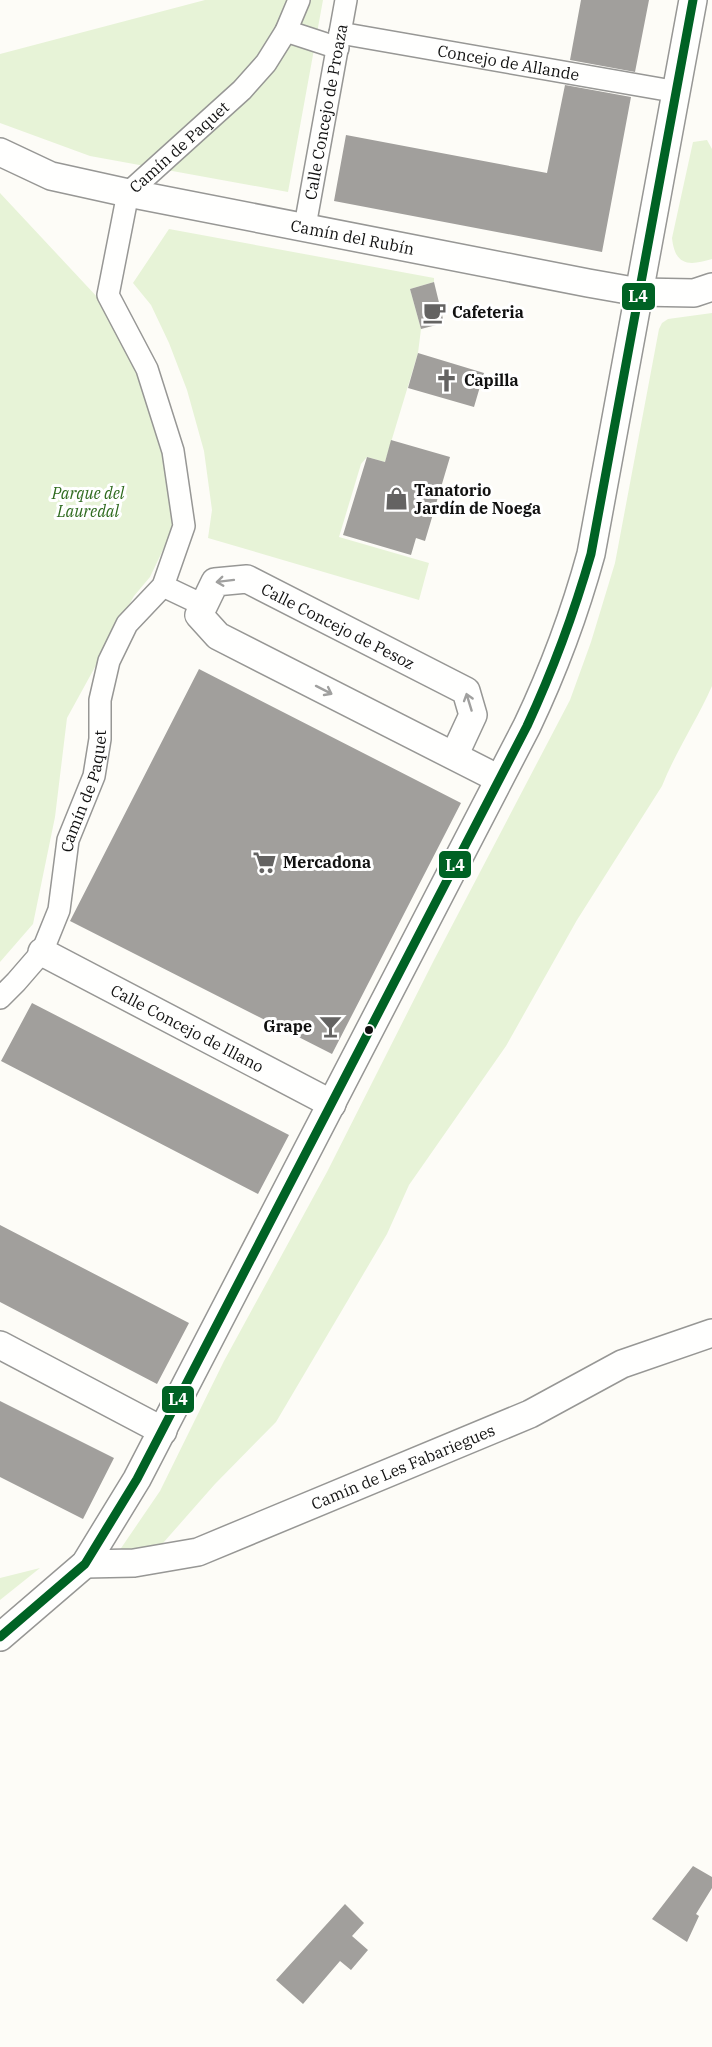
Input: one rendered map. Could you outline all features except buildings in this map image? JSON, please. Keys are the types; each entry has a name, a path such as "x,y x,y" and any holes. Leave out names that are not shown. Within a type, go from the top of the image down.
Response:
{"street":[{"name":"Camín de Paquet","path":"0,998 42,952 58,909 68,840 94,776 100,739 100,700 109,662 127,624 163,586 184,526 173,451 147,369 108,295 129,193 242,90 266,63 286,31 299,0"},
{"name":"Calle Concejo de Proaza","path":"305,226 346,0"},
{"path":"0,1637 85,1564 137,1479 500,779 552,672 576,606 591,554 678,92 693,0"},
{"name":"Concejo de Allande","path":"286,31 678,92"},
{"name":"Camín del Rubín","path":"0,152 51,176 639,292 694,293 712,286"},
{"name":"Calle Concejo de Pesoz","path":"203,605 215,582 247,579 466,691 473,715 454,756"},
{"path":"163,586 203,605 198,615 218,636 500,779"},
{"name":"Calle Concejo de Illano","path":"42,952 332,1104"},
{"name":"Camín de Les Fabariegues","path":"85,1564 134,1563 198,1552 530,1414 622,1364 712,1333"},
{"path":"0,1345 163,1431"}],"green space":[{"path":"205,0 323,0 288,192 90,156 0,123 0,54"},
{"path":"707,140 712,149 712,259 690,263 684,262 676,254 672,238 693,142"},
{"name":"Parque del Lauredal","path":"0,193 127,329 181,512 150,577 134,596 67,718 55,817 33,924 0,962"},
{"path":"169,229 434,278 434,282 410,289 421,329 418,353 385,462 367,457 361,464 339,537 429,563 419,600 208,538 212,510 204,451 187,390 151,305 133,283"},
{"path":"712,313 712,686 706,699 662,786 577,920 506,1046 409,1185 387,1234 276,1422 215,1484 156,1551 115,1557 160,1491 224,1361 327,1172 434,960 570,700 591,642 615,563 659,329 668,319"},
{"path":"40,1568 0,1600 0,1578"}],"transit line":[{"name":"L4","path":"0,1637 85,1564 137,1479 527,726 546,684 591,554 693,0"}],"place":[{"name":"Cafeteria","path":"434,312"},
{"name":"Capilla","path":"446,380"},
{"name":"Tanatorio Jardín de Noega","path":"396,499"},
{"name":"Mercadona","path":"265,862"},
{"name":"Grape","path":"330,1026"}]}
